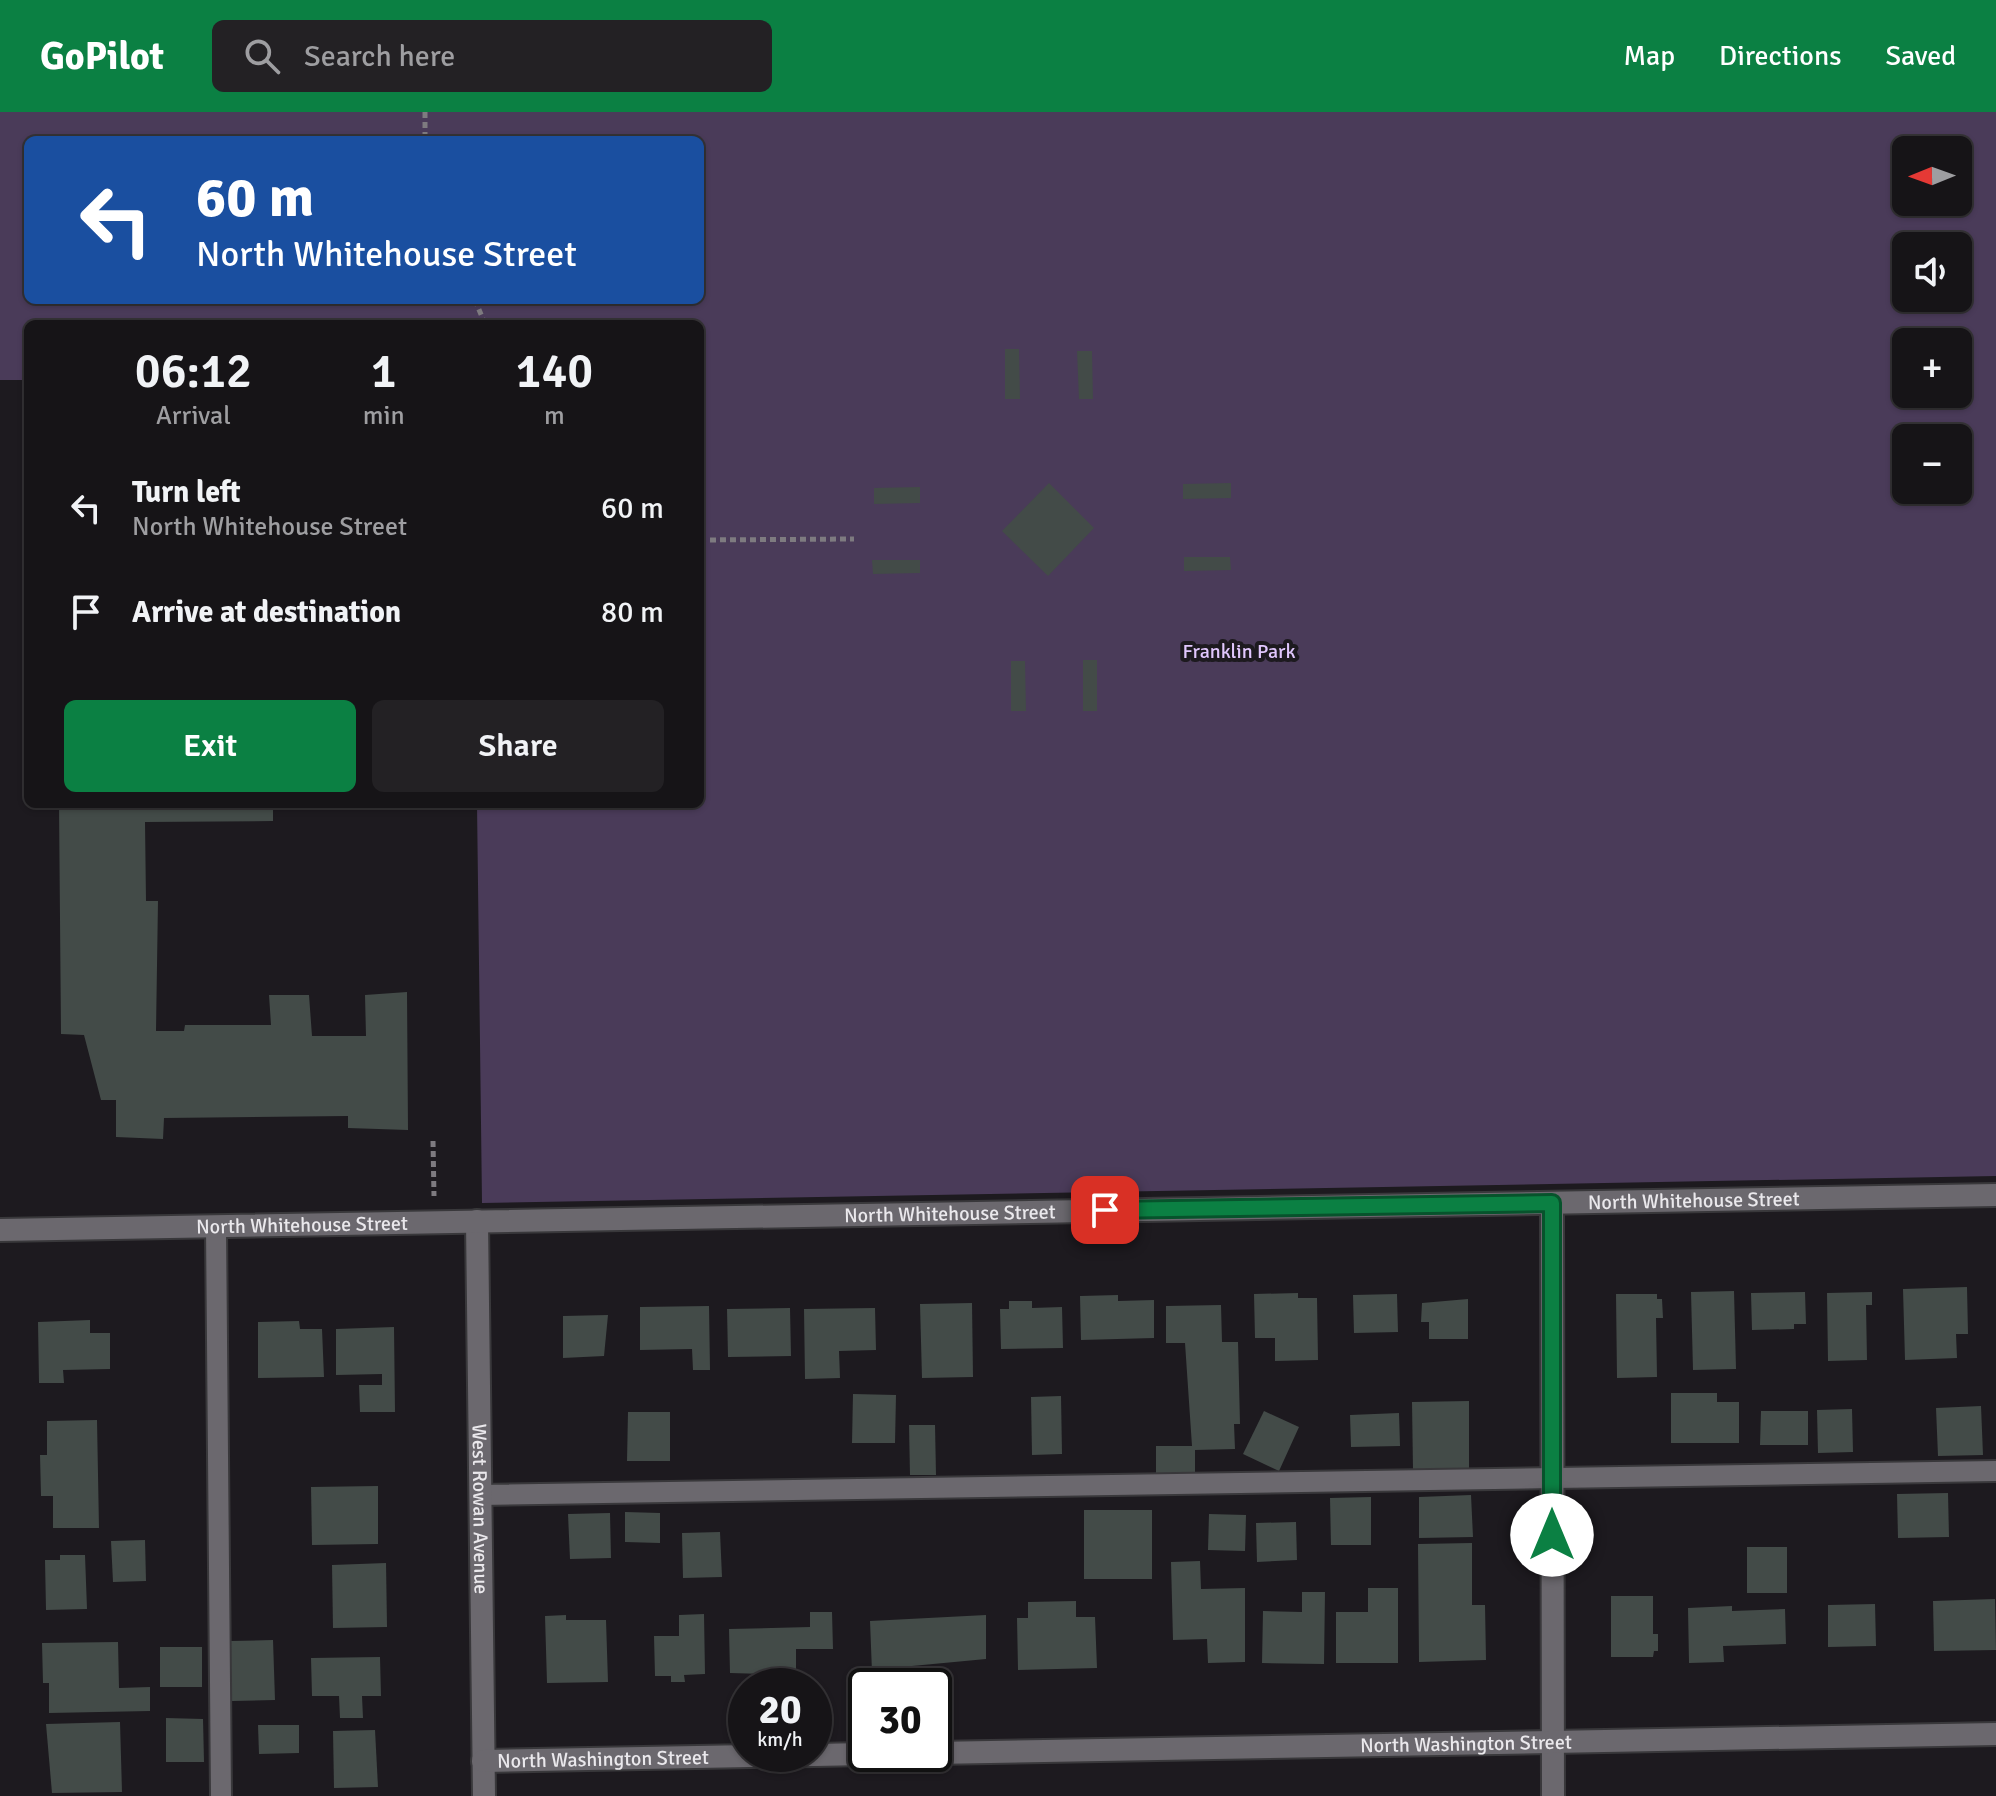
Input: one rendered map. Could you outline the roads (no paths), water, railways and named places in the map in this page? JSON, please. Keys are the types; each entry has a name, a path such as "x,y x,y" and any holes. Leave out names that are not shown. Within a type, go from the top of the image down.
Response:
{"street":[{"name":"North Whitehouse Street","path":"0,1230 1996,1195"},
{"path":"1552,1203 1553,1796"},
{"name":"West Rowan Avenue","path":"477,1221 484,1796"},
{"name":"North Washington Street","path":"952,1753 1996,1734"},
{"name":"North Washington Street","path":"483,1761 848,1754"}],"lane":[{"path":"216,1226 221,1796"},
{"path":"480,1495 1996,1471"}],"park label":[{"name":"Franklin Park","path":"1239,651"}]}
